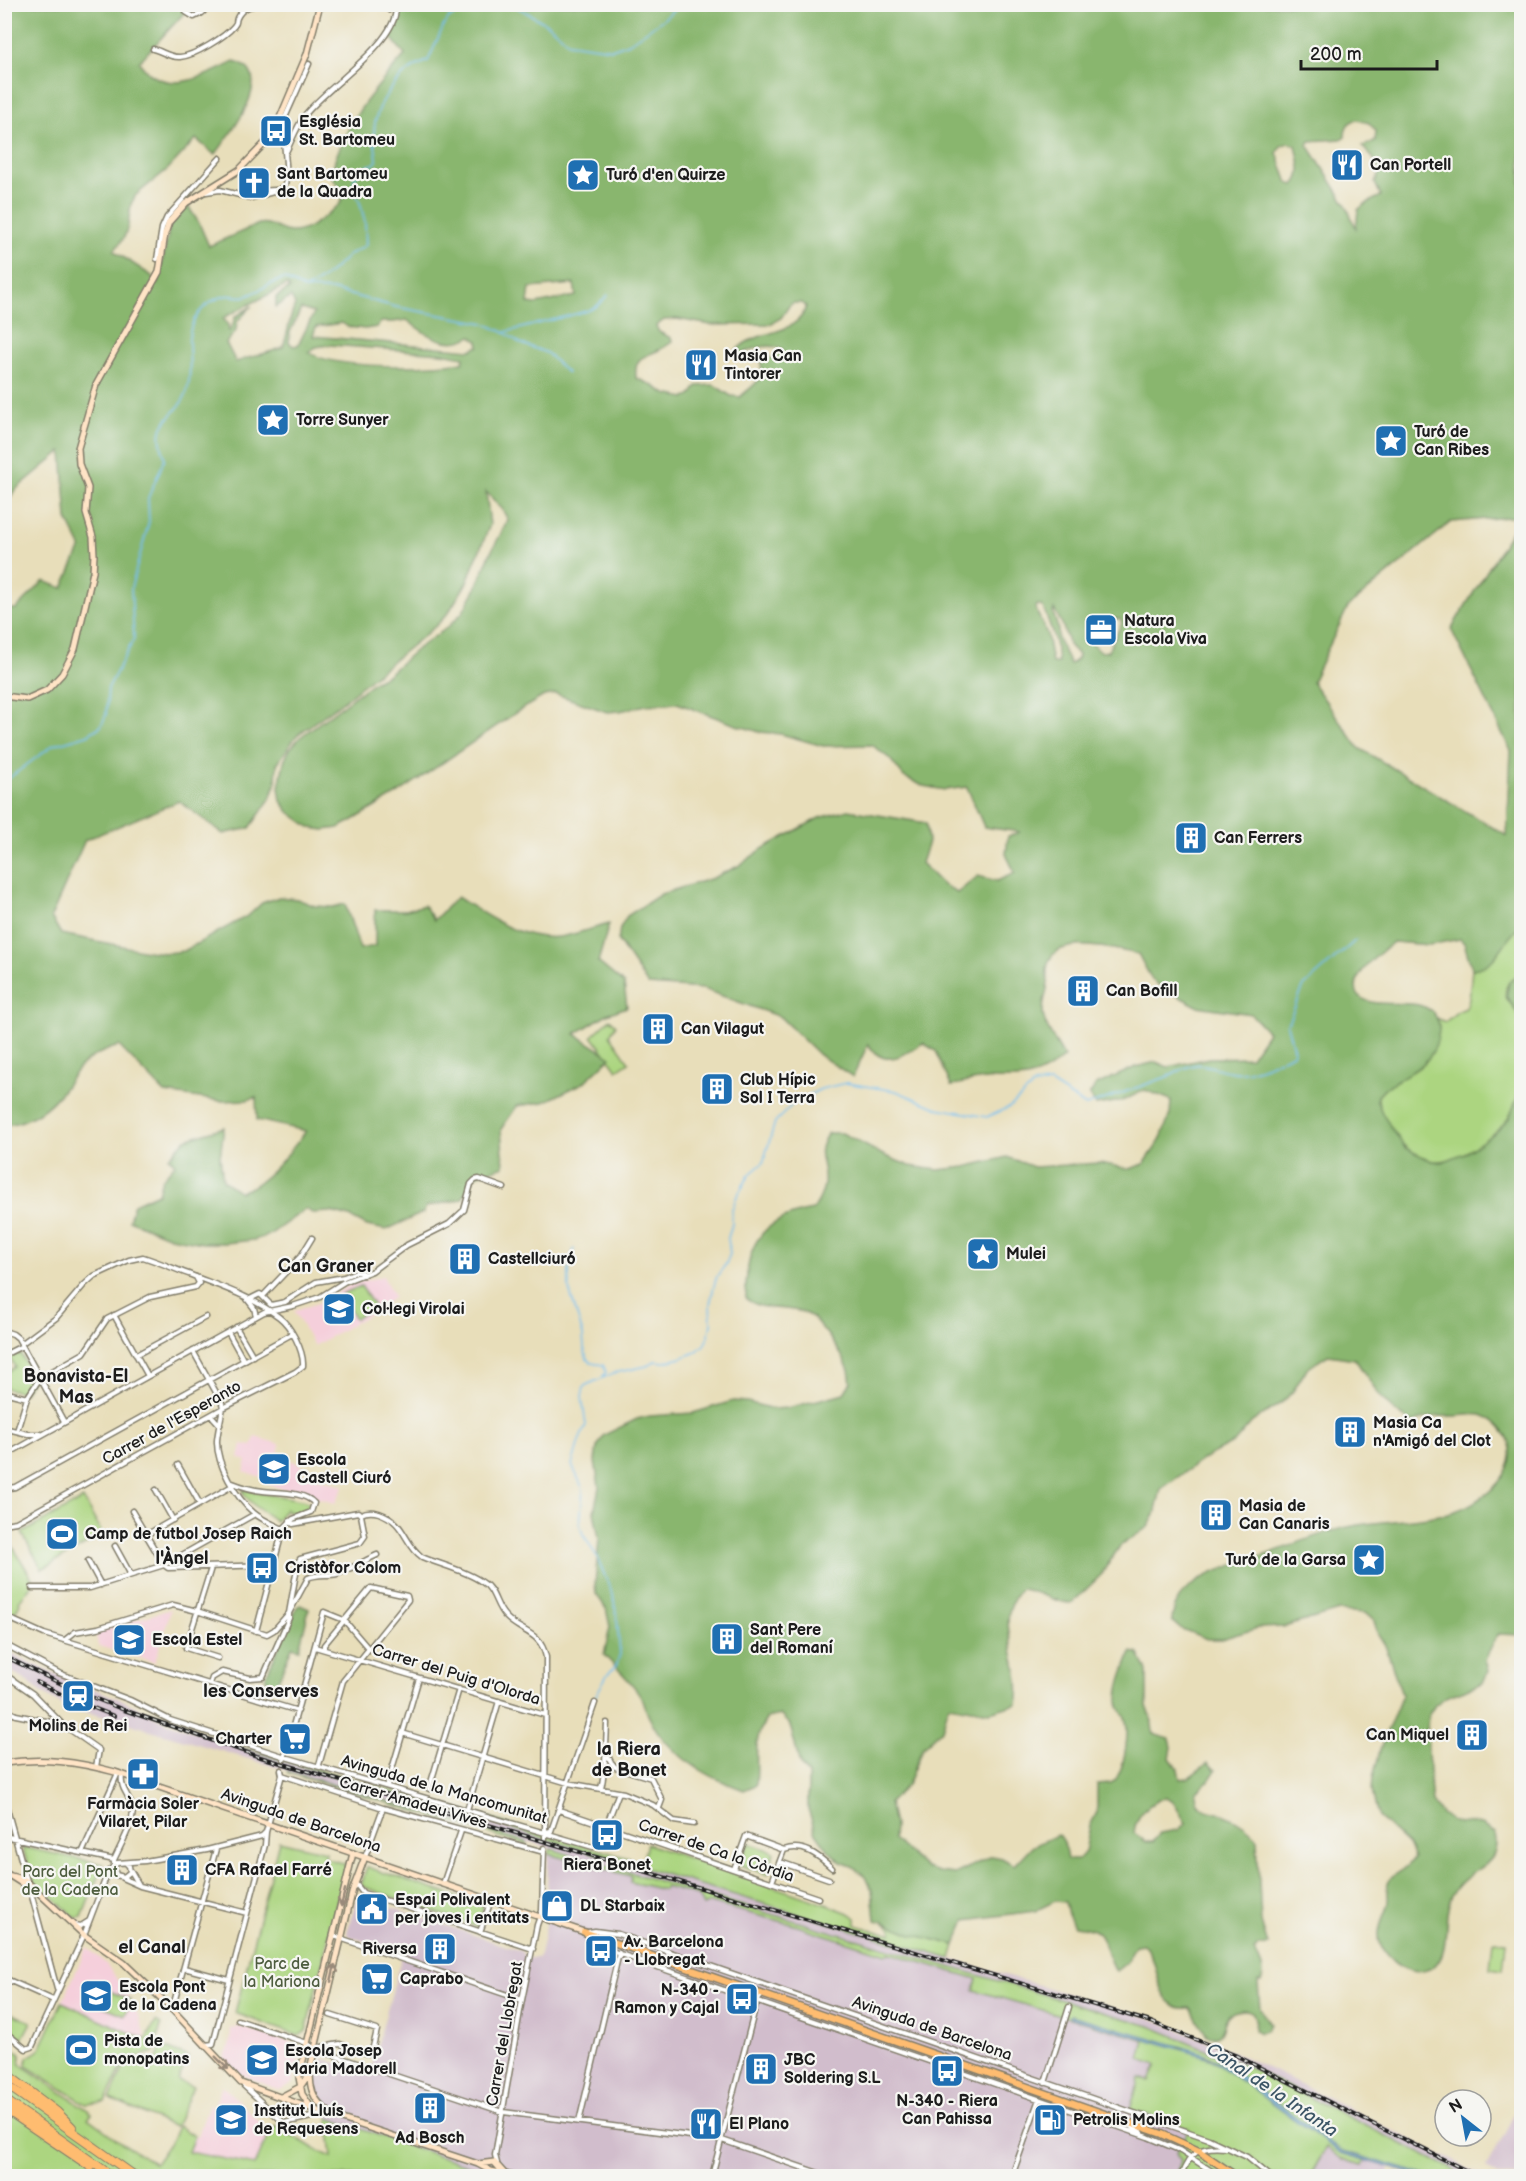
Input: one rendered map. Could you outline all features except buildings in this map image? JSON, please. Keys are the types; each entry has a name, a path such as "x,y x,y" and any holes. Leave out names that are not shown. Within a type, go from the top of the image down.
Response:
{"highway":[{"path":"4,2072 57,2112 88,2143"},
{"path":"4,2083 135,2176"},
{"path":"4,2099 110,2176"},
{"path":"4,2108 81,2161 110,2176"}],"main road":[{"path":"312,37 315,20 322,5"},
{"path":"4,696 27,699 47,690 62,675 75,649 93,572 94,548 86,513 88,488 79,464 78,448 96,385 159,272 169,222 183,206 197,196 198,188 217,187 228,179 256,154 274,129 302,67 322,5"},
{"name":"Avinguda de Barcelona","path":"4,1763 57,1760 120,1774 584,1932 609,1946 762,1995 1179,2140 1236,2176"},
{"path":"311,2108 300,2087 300,2077 353,1853"},
{"path":"331,2115 315,2099 310,2089 310,2073 355,1883 365,1857"},
{"path":"8,1875 27,1882 84,1935 124,1963 241,2083 478,2164 494,2167 513,2176"},
{"path":"8,1875 27,1882"},
{"path":"281,2097 300,2087 310,2073"}],"street":[{"path":"188,4 186,12 194,17 211,4"},
{"path":"153,49 178,57 197,51 231,29 242,10 261,4"},
{"path":"389,10 398,6"},
{"path":"285,153 307,113 383,39 394,21 398,6"},
{"path":"198,188 203,185 217,187 252,198 277,190 285,184 287,178 284,118 309,64"},
{"path":"198,188 220,158"},
{"path":"157,259 164,223 170,213 203,185 209,171"},
{"path":"226,190 224,186 228,179"},
{"path":"256,190 277,190"},
{"path":"4,1456 256,1316 312,1300 344,1282 372,1271 413,1241 456,1219 464,1210 471,1184 475,1180 479,1179 504,1188"},
{"path":"263,1296 301,1256 312,1238"},
{"name":"Carrer de l'Esperanto","path":"4,1355 22,1345 56,1318 94,1276 129,1260 143,1257 250,1299 281,1318 292,1334 303,1358 303,1366 295,1372 223,1408 16,1522 4,1524"},
{"path":"250,1299 258,1294 271,1305 285,1302 316,1282 344,1277 358,1271 363,1275"},
{"path":"196,1277 199,1283 196,1287"},
{"path":"17,1431 27,1398 40,1378 84,1353 90,1347 102,1324 114,1315 150,1297 208,1285 224,1288"},
{"path":"244,1297 251,1303 256,1316"},
{"path":"281,1318 279,1312 282,1308"},
{"path":"114,1315 148,1376"},
{"path":"136,1354 206,1317"},
{"path":"236,1327 253,1356"},
{"path":"4,1331 15,1335 22,1345 64,1422"},
{"path":"228,1332 244,1360"},
{"path":"4,1489 15,1487 292,1334"},
{"path":"193,1352 223,1408 217,1441 219,1453 231,1484 255,1514 283,1529"},
{"path":"4,1392 27,1398"},
{"path":"211,1415 220,1425"},
{"path":"4,1428 28,1434 45,1433"},
{"path":"27,1444 28,1434"},
{"path":"178,1465 200,1504"},
{"path":"146,1535 231,1484 265,1491 277,1491 313,1501 314,1506 311,1512 289,1521 283,1529 256,1631"},
{"path":"156,1490 173,1520"},
{"path":"132,1511 168,1568 274,1565"},
{"path":"289,1521 293,1524 356,1512 361,1514 376,1512 392,1518 400,1526 412,1548 422,1557 484,1582 506,1618 540,1641 546,1657 544,1835"},
{"path":"32,1588 90,1588 164,1565 255,1514"},
{"path":"210,1684 212,1678 222,1672 250,1678 263,1677 290,1618 298,1562 300,1559 360,1543 365,1536 361,1514"},
{"path":"115,1546 132,1575"},
{"path":"65,1640 75,1632 98,1628 173,1605 267,1634 272,1632 289,1613 311,1576 339,1573 377,1555"},
{"path":"88,1561 101,1585"},
{"path":"211,1568 186,1648 218,1658"},
{"path":"319,1765 343,1681 408,1600 408,1596 371,1588 324,1645 324,1649"},
{"path":"285,1758 324,1612 344,1620 368,1648"},
{"path":"4,1616 37,1632 298,1711"},
{"name":"Avinguda de la Mancomunitat","path":"4,1644 59,1673 130,1700 164,1718 285,1758 319,1765 544,1835 593,1847 597,1846 606,1826"},
{"name":"Carrer del Puig d'Olorda","path":"315,1647 545,1715"},
{"path":"4,1674 33,1694 62,1724 99,1750 96,1767"},
{"path":"387,1786 419,1677"},
{"path":"429,1789 459,1689"},
{"path":"467,1810 499,1701"},
{"path":"544,1835 551,1831 560,1810 595,1703"},
{"path":"4,1709 16,1715 62,1724"},
{"path":"601,1790 606,1765 607,1723"},
{"path":"402,1733 568,1783 641,1798 674,1821 694,1824"},
{"path":"605,1750 615,1767 651,1778 662,1800 658,1808"},
{"name":"Carrer Amadeu Vives","path":"268,1824 282,1772 383,1808 461,1831 544,1850"},
{"path":"82,1852 120,1774"},
{"path":"4,2031 29,2049 84,1935 83,1930 108,1872 114,1864 134,1812 132,1803 122,1787 120,1774"},
{"path":"606,1826 619,1792"},
{"path":"4,1798 57,1990"},
{"path":"365,1857 383,1808"},
{"name":"Carrer de Ca la Còrdia","path":"560,1810 818,1898"},
{"path":"202,2044 207,2046 213,2044 265,1845 268,1824"},
{"path":"443,1884 461,1831"},
{"path":"4,1836 82,1852 114,1864 216,1849 259,1838 266,1832"},
{"path":"734,1869 746,1836 784,1850 794,1847 801,1848 816,1854 832,1868"},
{"path":"172,2010 216,1849"},
{"name":"Carrer del Llobregat","path":"494,2167 522,2000 543,1907 544,1850"},
{"path":"772,1882 784,1850"},
{"path":"780,1862 829,1879"},
{"path":"126,1863 140,1886"},
{"path":"114,1864 114,1872 140,1886 247,1913"},
{"path":"106,1879 128,1874 130,1869"},
{"path":"355,1883 363,1893 533,1949"},
{"path":"480,1932 491,1900"},
{"path":"74,1925 81,1926 89,1920"},
{"name":"Avinguda de Barcelona","path":"584,1932 595,1931 624,1937 1201,2136 1230,2148 1258,2165 1270,2176"},
{"path":"334,1936 522,2000"},
{"path":"609,1946 614,1936 624,1937"},
{"name":"Avinguda de Barcelona","path":"609,1946 619,1953 1148,2137 1179,2150 1219,2176"},
{"path":"579,2122 619,1953"},
{"path":"184,1968 230,1980"},
{"path":"4,1978 53,2000"},
{"path":"712,2176 756,2001 762,1995"},
{"path":"1045,2083 1069,2007"},
{"path":"315,2049 340,2044 370,2054 372,2051 376,2030 330,2015"},
{"path":"238,2020 307,2043 315,2049 503,2112 722,2140 827,2176"},
{"path":"241,2083 284,2123 331,2115"},
{"path":"1012,2176 1039,2099"},
{"name":"Avinguda de Barcelona","path":"1119,2119 1148,2137"},
{"path":"1181,2176 1191,2157 1204,2148 1230,2148"}],"shaded area":[{"name":"Col·legi Virolai","path":"383,1276 394,1297 382,1307 314,1346 294,1311 318,1303 352,1284"},
{"name":"Escola Castell Ciuró","path":"255,1437 280,1444 278,1455 302,1465 301,1473 344,1486 335,1503 269,1485 270,1479 244,1472 247,1461 239,1458 242,1444 252,1446"},
{"name":"Escola Estel","path":"171,1609 155,1662 98,1646 96,1632"},
{"path":"4,1651 123,1700 166,1722 279,1760 1153,2019 1252,2060 1484,2176 1466,2176 1249,2067 1150,2026 110,1718 67,1708 18,1675 5,1669"},
{"path":"548,1854 631,1876 630,1882 664,1890 665,1887 699,1896 710,1903 788,1923 885,1954 890,1953 977,1979 974,1989 1145,2041 1157,2065 1150,2081 1140,2079 1190,2129 1177,2151 1181,2161 1175,2176 499,2176 328,2118 327,2106 314,2089 313,2075 316,2065 324,2059 370,2073 402,1955 349,1936 347,1932 357,1899 362,1897 521,1951 525,1958 537,1958 540,1955 546,1926"},
{"name":"Escola Pont de la Cadena","path":"87,1947 106,1964 126,1992 140,2019 146,2040 62,2002"},
{"name":"Escola Josep Maria Madorell","path":"237,2026 290,2042 297,2047 300,2056 292,2084 280,2090 239,2074 223,2058 230,2043 231,2028 236,2029"},
{"name":"Institut Lluís de Requesens","path":"222,2085 270,2132 255,2165 187,2152 194,2136 197,2137 209,2105 214,2107"},
{"path":"1521,2086 1521,2176 1497,2176 1486,2168 1519,2105"},
{"path":"1325,2147 1343,2160 1363,2165 1365,2160 1390,2168 1387,2176 1310,2176"}],"green space":[{"path":"5,5 187,5 185,12 139,62 149,73 172,82 197,78 234,62 247,68 252,78 252,91 247,105 215,155 196,139 168,169 136,195 131,204 124,238 114,251 152,276 158,283 170,225 188,206 199,223 209,246 259,224 285,231 300,231 314,224 339,205 342,192 331,175 343,140 370,96 405,55 389,35 401,11 400,5 1521,5 1521,516 1521,926 1494,958 1481,967 1472,969 1464,943 1460,939 1429,945 1393,942 1361,973 1356,987 1358,995 1366,1000 1376,1003 1422,1006 1431,1011 1438,1021 1438,1037 1428,1059 1378,1096 1377,1101 1383,1115 1405,1148 1432,1161 1442,1162 1467,1152 1497,1131 1509,1118 1521,1089 1521,1635 1498,1634 1485,1659 1488,1671 1483,1683 1446,1697 1435,1705 1428,1716 1432,1802 1441,1814 1453,1822 1482,1825 1495,1833 1496,1844 1491,1859 1466,1878 1453,1894 1447,1914 1442,1955 1435,1965 1415,1972 1399,1966 1384,1952 1379,1939 1388,1901 1388,1883 1414,1858 1408,1845 1378,1817 1372,1791 1373,1777 1381,1747 1402,1695 1374,1621 1365,1613 1339,1611 1284,1627 1258,1628 1221,1639 1207,1639 1182,1629 1172,1621 1175,1606 1183,1593 1209,1575 1343,1528 1428,1517 1464,1508 1488,1493 1506,1472 1511,1448 1506,1435 1492,1420 1475,1414 1433,1417 1414,1423 1404,1418 1388,1404 1355,1359 1328,1355 1317,1362 1306,1370 1284,1401 1252,1422 1235,1442 1208,1456 1161,1489 1155,1515 1148,1527 1120,1546 1101,1575 1072,1603 1021,1589 1012,1602 1008,1629 1017,1674 1017,1704 990,1712 949,1705 942,1729 923,1747 907,1785 889,1803 894,1825 893,1839 926,1868 939,1872 955,1874 992,1856 1002,1858 1014,1865 1031,1847 1057,1835 1064,1842 1067,1860 1078,1860 1085,1852 1090,1826 1097,1812 1097,1784 1111,1783 1116,1779 1122,1764 1127,1727 1118,1703 1118,1694 1130,1655 1132,1652 1139,1654 1147,1671 1147,1706 1153,1732 1170,1739 1172,1747 1170,1758 1178,1769 1180,1779 1188,1778 1208,1763 1216,1770 1196,1792 1197,1802 1207,1810 1240,1823 1257,1840 1261,1922 1268,1945 1258,1946 1254,1951 1263,1970 1261,1982 1258,1981 1260,2009 1270,2024 1267,2030 1260,2033 1254,2030 1255,2020 1252,2012 1241,2010 1228,2016 1218,2035 1207,2036 1191,2008 1177,2007 1169,2002 1160,1986 1153,1959 1143,1944 1136,1945 1126,1963 1116,1971 1101,1937 1091,1929 1074,1926 1065,1902 1055,1901 1035,1911 966,1920 955,1945 912,1934 875,1920 872,1890 866,1877 852,1866 841,1862 829,1851 816,1833 808,1809 808,1775 800,1765 790,1725 780,1715 767,1718 762,1726 757,1742 756,1785 744,1790 703,1772 678,1754 658,1732 638,1692 604,1655 610,1627 606,1608 596,1594 599,1538 594,1512 599,1487 595,1461 597,1447 604,1435 637,1419 693,1413 733,1401 773,1409 788,1408 844,1393 851,1382 849,1370 841,1355 823,1329 810,1316 797,1311 761,1306 746,1299 748,1264 758,1238 779,1220 813,1210 820,1198 824,1176 820,1154 823,1141 828,1133 842,1133 885,1156 910,1166 938,1170 965,1167 1007,1157 1034,1167 1100,1163 1130,1169 1144,1164 1160,1141 1170,1114 1171,1100 1145,1090 1122,1101 1096,1105 1089,1095 1096,1085 1136,1067 1156,1062 1168,1067 1209,1058 1251,1057 1268,1032 1251,1014 1197,1006 1163,988 1152,980 1138,954 1100,947 1071,946 1059,950 1051,957 1047,969 1048,983 1043,1007 1045,1023 1064,1057 1038,1075 1020,1079 980,1080 951,1086 936,1051 923,1043 894,1058 881,1056 874,1052 868,1044 853,1077 819,1055 780,1017 703,989 648,985 618,941 620,928 627,916 661,894 713,878 738,866 764,848 819,818 848,810 926,823 928,842 921,863 943,885 957,893 978,876 997,881 1015,873 1006,854 1008,836 1020,832 984,827 967,787 945,790 923,786 904,777 890,759 872,745 823,746 781,734 760,732 739,726 677,703 646,705 607,712 556,694 544,696 397,794 350,822 338,828 324,830 311,828 289,812 281,801 279,787 284,761 290,749 299,738 375,681 387,675 418,648 448,627 462,613 508,520 502,509 486,492 490,525 466,584 449,612 437,625 342,702 296,736 277,764 276,782 270,799 250,828 223,834 179,801 85,840 51,917 61,934 166,953 184,951 249,915 262,903 279,897 297,899 315,906 333,907 345,904 360,949 375,946 375,910 406,910 424,905 434,920 457,897 505,926 531,935 559,937 609,924 598,962 624,984 627,1007 607,1014 575,1034 611,1057 583,1083 544,1102 517,1106 501,1129 504,1166 475,1176 462,1199 426,1207 423,1213 386,1230 367,1226 350,1217 331,1212 312,1213 306,1209 269,1235 254,1240 203,1243 170,1237 129,1220 134,1204 158,1193 162,1179 175,1164 169,1157 186,1139 224,1127 220,1157 223,1180 240,1192 268,1175 306,1131 257,1120 256,1097 247,1100 221,1101 165,1093 119,1046 99,1053 86,1061 53,1101 39,1113 23,1121 5,1125 5,609 16,609 44,581 63,588 81,547 67,519 62,451 14,491 5,509","holes":["1358,120 1369,123 1376,131 1375,142 1362,146 1373,158 1380,171 1375,183 1381,196 1358,210 1356,228 1345,203 1308,145 1310,141 1342,139 1345,137 1349,123","1288,143 1296,145 1300,171 1294,185 1288,183 1277,153 1281,146","574,284 576,296 536,304 528,303 530,288","287,285 290,288 276,297 276,307 291,297 295,305 283,347 236,362 226,343 236,331 237,322 252,306 235,317 229,331 223,318","793,303 802,303 806,306 802,316 794,323 753,339 736,351 738,356 766,346 783,351 761,362 759,379 740,397 731,396 714,385 697,386 691,396 685,398 666,394 636,378 638,362 672,342 671,338 659,332 656,326 664,320 677,319 711,325 770,324 781,318","301,309 314,313 298,345 293,346 289,342 290,332","407,320 421,331 437,339 454,342 471,336 478,341 479,346 471,350 313,336 316,327 342,323 348,327 365,329 377,327 381,322","329,345 442,353 464,357 463,362 406,366 360,364 321,358 308,352 316,347","1521,516 1451,629 1511,751 1507,836 1359,748 1312,682 1348,607 1451,522","1037,605 1043,607 1055,641 1058,663 1052,663 1047,634 1035,608","1054,609 1069,645 1078,655 1077,659 1070,664 1058,639 1058,628 1053,613","1111,619 1120,619 1122,623 1108,651 1102,652 1095,646 1090,639 1089,632 1092,623","1166,1797 1172,1800 1186,1823 1178,1830 1160,1833 1153,1842 1146,1842 1134,1833 1137,1820 1154,1802"]},
{"path":"1521,926 1521,971 1510,981 1505,992 1507,999 1520,1015 1522,1023 1522,1082 1516,1104 1502,1127 1470,1150 1445,1160 1433,1161 1422,1158 1411,1152 1391,1129 1380,1109 1378,1096 1425,1061 1436,1041 1439,1027 1437,1018 1445,1022 1466,1008 1472,969 1481,967 1494,958"},
{"path":"1521,971 1521,1018 1506,996 1509,982"},
{"path":"610,1019 616,1025 610,1035 629,1062 617,1070 592,1036"},
{"path":"361,1286 374,1306 355,1319 342,1294"},
{"path":"20,1353 34,1377 24,1393 5,1388 5,1373 15,1367 10,1358"},
{"path":"243,1489 300,1500 310,1505 305,1511 293,1514 285,1509 276,1521 256,1507 243,1494"},
{"name":"Camp de futbol Josep Raich","path":"83,1499 103,1535 42,1569 22,1533"},
{"path":"6,1535 34,1582 19,1601 13,1617 5,1613"},
{"path":"300,1605 309,1609 299,1649 292,1647 275,1688 266,1686 267,1679 265,1678 297,1607"},
{"path":"238,1746 642,1862 647,1844 828,1905 851,1914 856,1918 856,1925 879,1932 892,1933 892,1929 884,1922 912,1934 955,1945 951,1959 279,1760"},
{"path":"287,1771 527,1842 527,1845 288,1773"},
{"name":"Parc de la Mariona","path":"279,1841 326,1852 325,1858 346,1864 306,2031 299,2036 235,2013"},
{"path":"748,1843 774,1852 768,1875 740,1865"},
{"name":"Parc del Pont de la Cadena","path":"22,1847 103,1864 82,1917 76,1918 33,1880"},
{"path":"551,1849 1150,2026 1249,2067 1466,2176 1427,2176 1342,2151 1210,2056 1071,2015 1208,2057 1341,2153 1365,2160 1363,2165 1343,2160 1326,2147 1310,2176 1175,2176 1181,2161 1177,2152 1189,2129 1130,2109 1140,2078 1150,2081 1157,2065 1140,2059 1145,2040 974,1990 977,1979 890,1953 886,1954 788,1923 710,1903 703,1906 698,1896 666,1887 664,1890 630,1882 631,1876 548,1854"},
{"path":"367,1867 484,1906 477,1927 361,1886"},
{"path":"1493,1941 1506,1942 1503,1970 1490,1968"},
{"path":"104,1989 131,2000 125,2015 98,2004"},
{"path":"62,2002 146,2040 156,2022 161,2025 154,2052 130,2059 126,2058 105,2102 86,2104 26,2066 28,2058 40,2049"},
{"path":"4,2010 31,2022 22,2039 5,2024"},
{"path":"162,2046 188,2057 178,2081 193,2087 175,2127 110,2099 127,2060 140,2065 144,2058 155,2063"},
{"path":"4,2047 20,2053 20,2064 92,2113 88,2118 155,2164 173,2138 178,2126 194,2136 188,2152 255,2165 270,2132 276,2125 316,2150 332,2157 328,2118 499,2176 5,2176"}],"water":[{"path":"1071,2015 1203,2053 1232,2070 1342,2151 1427,2176 1419,2176 1341,2153 1208,2057 1070,2017"}],"waterway":[{"path":"306,289 329,274 349,255 366,245 365,222 353,187 355,177 362,168 377,161 374,136 375,121 379,110 398,80 407,72 428,61 449,18 473,4"},
{"path":"512,4 550,26 569,43 612,49 629,43 665,18 679,4"},
{"path":"4,782 53,745 87,735 101,726 106,715 108,688 134,639 131,588 149,522 148,498 165,458 160,435 162,427 181,403 188,387 189,339 195,318 210,302 227,296 247,296 284,279 305,289"},
{"path":"306,289 332,290 396,307 484,323 520,343 547,353 567,373"},
{"path":"506,332 587,311 597,306 608,295"},
{"path":"595,1697 607,1675 616,1666 620,1654 613,1595 597,1557 583,1534 580,1524 583,1489 572,1465 586,1425 582,1397 584,1386 614,1373 647,1366 655,1361 665,1362 681,1358 696,1352 704,1345 711,1324 710,1304 714,1286 730,1254 728,1238 736,1198 750,1174 763,1163 775,1122 795,1102 821,1089 846,1083 896,1091 937,1108 987,1117 1010,1107 1034,1085 1050,1083 1086,1106 1191,1066 1204,1065 1234,1072 1256,1069 1293,1054 1287,1025 1304,986 1356,940"},
{"path":"574,1249 569,1268 569,1289 583,1335 587,1359 591,1363 603,1365 606,1372 603,1376"}],"tunnel":[{"path":"281,1770 284,1759"}],"railway":[{"path":"4,1656 74,1690 124,1710 257,1756 1151,2022 1235,2055 1477,2176"},
{"path":"37,1682 71,1699 114,1716"}],"place":[{"name":"Església St. Bartomeu","path":"276,131"},
{"name":"Can Portell","path":"1347,165"},
{"name":"Turó d'en Quirze","path":"583,175"},
{"name":"Sant Bartomeu de la Quadra","path":"254,183"},
{"name":"Masia Can Tintorer","path":"701,365"},
{"name":"Torre Sunyer","path":"273,420"},
{"name":"Turó de Can Ribes","path":"1391,441"},
{"name":"Natura Escola Viva","path":"1101,630"},
{"name":"Can Ferrers","path":"1191,838"},
{"name":"Can Bofill","path":"1083,991"},
{"name":"Can Vilagut","path":"658,1029"},
{"name":"Club Hípic Sol I Terra","path":"717,1089"},
{"name":"Mulei","path":"983,1254"},
{"name":"Castellciuró","path":"465,1259"},
{"name":"Col·legi Virolai","path":"339,1309"},
{"name":"Masia Ca n'Amigó del Clot","path":"1350,1432"},
{"name":"Escola Castell Ciuró","path":"274,1469"},
{"name":"Masia de Can Canaris","path":"1216,1515"},
{"name":"Camp de futbol Josep Raich","path":"62,1534"},
{"name":"Turó de la Garsa","path":"1369,1560"},
{"name":"Cristòfor Colom","path":"262,1568"},
{"name":"Sant Pere del Romaní","path":"727,1639"},
{"name":"Escola Estel","path":"129,1640"},
{"name":"Molins de Rei","path":"78,1696"},
{"name":"Can Miquel","path":"1472,1735"},
{"name":"Charter","path":"295,1739"},
{"name":"Farmàcia Soler Vilaret, Pilar","path":"143,1774"},
{"name":"Riera Bonet","path":"607,1835"},
{"name":"CFA Rafael Farré","path":"182,1870"},
{"name":"DL Starbaix","path":"557,1906"},
{"name":"Espai Polivalent per joves i entitats","path":"372,1909"},
{"name":"Riversa","path":"440,1949"},
{"name":"Av. Barcelona - Llobregat","path":"601,1951"},
{"name":"Caprabo","path":"377,1979"},
{"name":"Escola Pont de la Cadena","path":"96,1996"},
{"name":"N-340 - Ramon y Cajal","path":"742,1999"},
{"name":"Pista de monopatins","path":"81,2050"},
{"name":"Escola Josep Maria Madorell","path":"262,2060"},
{"name":"JBC Soldering S.L","path":"761,2069"},
{"name":"N-340 - Riera Can Pahissa","path":"947,2071"},
{"name":"Ad Bosch","path":"430,2108"},
{"name":"Institut Lluís de Requesens","path":"231,2120"},
{"name":"Petrolis Molins","path":"1050,2120"},
{"name":"El Plano","path":"706,2124"}],"district":[{"name":"Can Graner","path":"326,1266"},
{"name":"Bonavista-El Mas","path":"76,1386"},
{"name":"l'Àngel","path":"182,1558"},
{"name":"les Conserves","path":"261,1691"},
{"name":"la Riera de Bonet","path":"629,1759"},
{"name":"el Canal","path":"152,1947"}],"water label":[{"name":"Canal de la Infanta","path":"1272,2090"}]}
